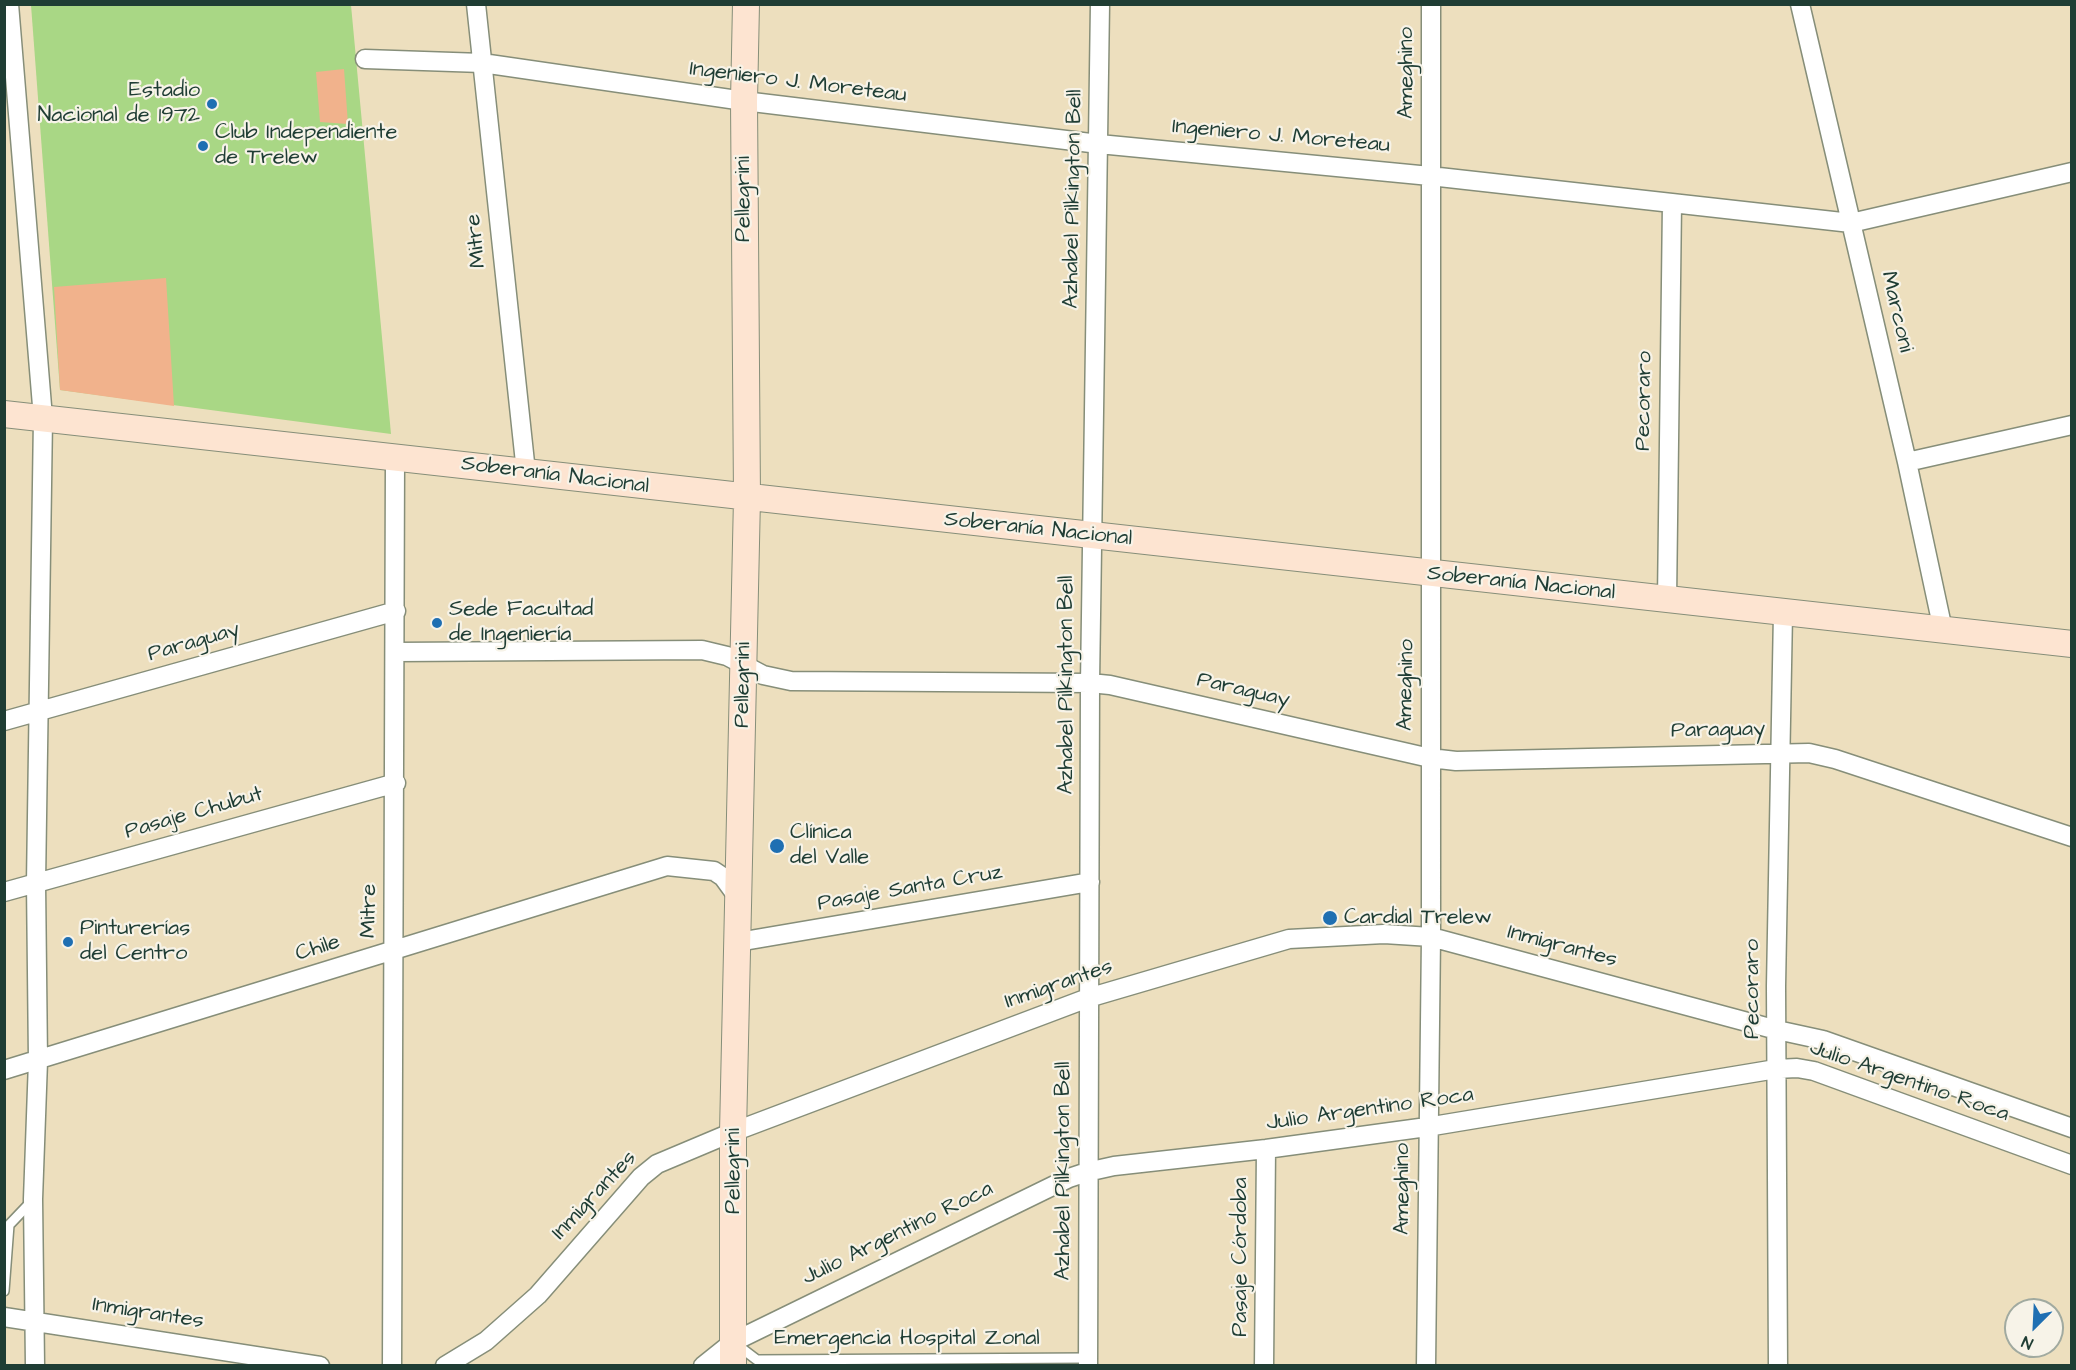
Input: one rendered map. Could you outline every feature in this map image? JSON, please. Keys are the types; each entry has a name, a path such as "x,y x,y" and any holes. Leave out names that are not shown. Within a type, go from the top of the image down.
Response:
{"street":[{"path":"9,4 43,418 36,883 38,1061 33,1199 34,1365"},
{"name":"Mitre","path":"476,4 526,472"},
{"name":"Pellegrini","path":"733,1354 734,1132 747,498 744,101 746,4"},
{"name":"Azhabel Pilkington Bell","path":"1088,1361 1090,683 1100,144 1100,4"},
{"name":"Ameghino","path":"1426,1365 1431,937 1431,4"},
{"name":"Marconi","path":"1800,4 1907,462 1943,630"},
{"name":"Ingeniero J. Moreteau","path":"365,58 482,63 744,101 1100,144 1430,176 1851,223 2072,172"},
{"name":"Pecoraro","path":"1667,600 1672,203"},
{"name":"Soberanía Nacional","path":"4,414 2072,644"},
{"path":"1907,462 2072,425"},
{"name":"Mitre","path":"392,1365 396,783 395,458"},
{"name":"Paraguay","path":"4,721 396,611"},
{"name":"Pecoraro","path":"1778,1365 1776,1069 1783,612"},
{"name":"Paraguay","path":"396,652 702,650 726,656 763,675 791,681 1110,685 1430,758 1456,761 1809,753 1835,759 2072,837"},
{"name":"Pasaje Chubut","path":"4,892 396,783"},
{"name":"Chile","path":"4,1070 667,866 714,871 723,877 739,899"},
{"name":"Pasaje Santa Cruz","path":"738,942 1090,882"},
{"name":"Inmigrantes","path":"445,1365 486,1341 538,1295 641,1177 657,1164 734,1132 1088,998 1289,939 1384,934 1431,937 1777,1030"},
{"name":"Julio Argentino Roca","path":"1777,1030 1823,1040 2072,1128"},
{"name":"Julio Argentino Roca","path":"703,1365 733,1354 1069,1178 1087,1172 1114,1166 1266,1149 1427,1127 1776,1069 1797,1068 1814,1071 2072,1165"},
{"name":"Pasaje Córdoba","path":"1264,1365 1266,1149"},
{"name":"Inmigrantes","path":"4,1317 320,1365"}],"lane":[{"path":"4,1291 9,1225 33,1199"},
{"name":"Emergencia Hospital Zonal","path":"733,1354 757,1360 1088,1361"}],"green space":[{"name":"Club Independiente de Trelew","path":"31,5 351,5 391,434 60,390"}],"building":[{"path":"344,69 348,124 320,122 316,72"},
{"path":"166,278 174,406 60,390 54,287"}],"place":[{"name":"Estadio Nacional de 1972","path":"212,104"},
{"name":"Club Independiente de Trelew","path":"203,146"},
{"name":"Sede Facultad de Ingeniería","path":"437,623"},
{"name":"Clínica del Valle","path":"777,846"},
{"name":"Cardial Trelew","path":"1330,918"},
{"name":"Pinturerías del Centro","path":"68,942"}]}
